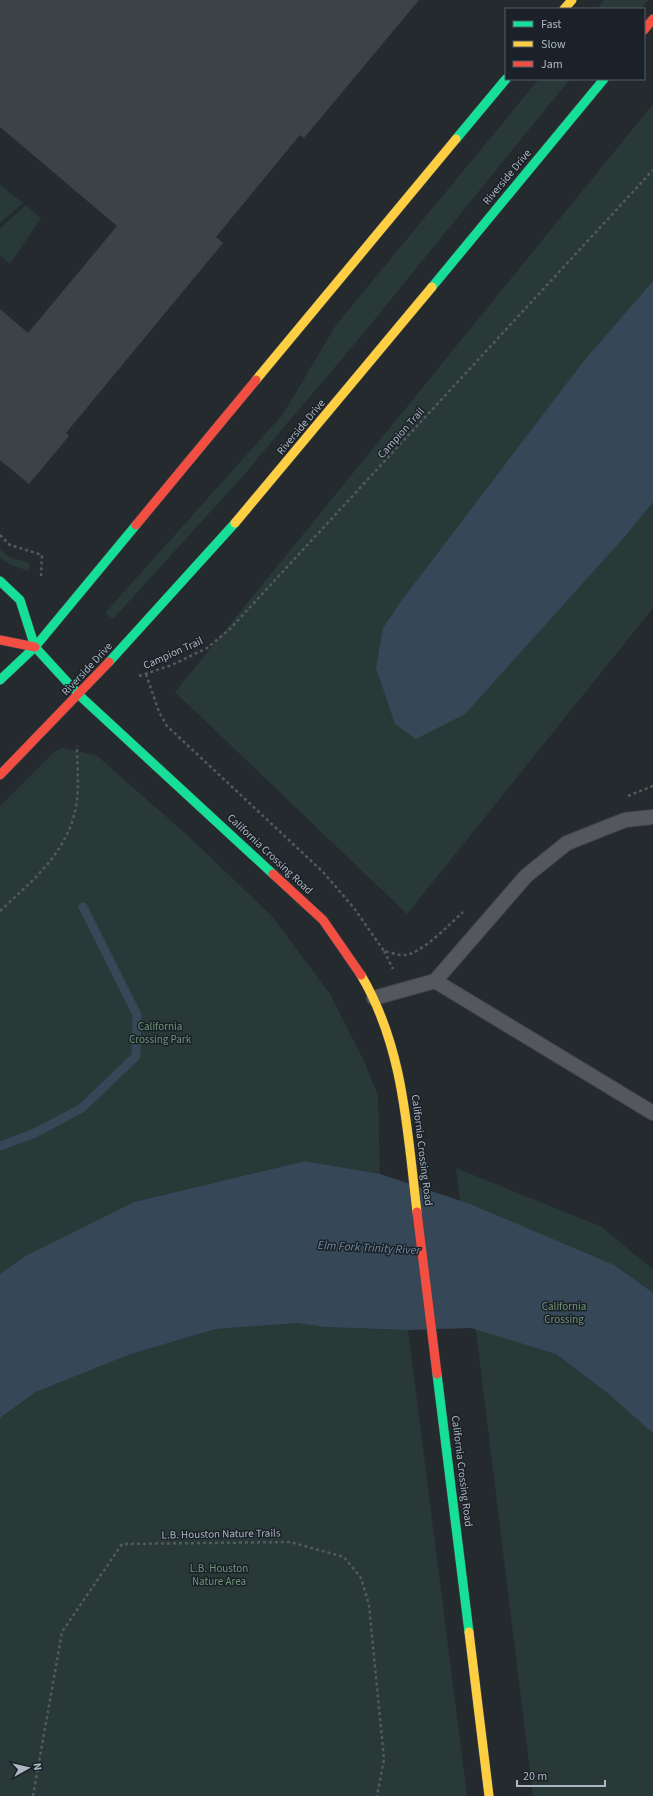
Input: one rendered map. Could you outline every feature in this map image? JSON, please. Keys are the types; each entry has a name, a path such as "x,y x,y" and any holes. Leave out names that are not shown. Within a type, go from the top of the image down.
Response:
{"main road":[{"path":"565,8 572,0"},
{"path":"645,29 653,19"},
{"path":"0,680 34,647 505,80"},
{"name":"Riverside Drive","path":"0,775 79,695 250,507 603,80"},
{"name":"California Crossing Road","path":"0,581 20,600 34,647 79,695 150,758 323,920 351,956 374,998 386,1026 400,1080 408,1134 489,1796"},
{"path":"0,640 34,647"}],"lane":[{"path":"374,998 435,981 526,876 568,843 625,820 653,817"},
{"path":"435,981 653,1114"}],"path":[{"name":"Campion Trail","path":"139,676 172,665 207,648 230,630 653,170"},
{"path":"0,535 10,545 42,555 41,576"},
{"path":"146,674 159,712 167,726 323,872 354,908"},
{"path":"0,911 56,855 68,833 76,802 77,746"},
{"name":"L.B. Houston Nature Trails","path":"33,1796 62,1632 122,1544 290,1542 344,1557 361,1578 369,1605 384,1759 377,1796"}],"green space":[{"path":"604,0 648,0 642,8 598,8"},
{"path":"538,80 569,80 362,335 242,477 113,619 105,613 283,414 336,325"},
{"path":"653,104 653,608 407,914 175,692"},
{"path":"0,185 23,203 0,223"},
{"path":"26,205 41,218 10,264 0,255 0,228"},
{"path":"0,549 9,557 30,563 28,571 13,566 3,560 0,557"},
{"name":"California Crossing Park","path":"62,748 96,755 185,833 271,915 330,994 364,1061 378,1096 380,1174 305,1161 134,1202 25,1256 0,1274 0,806 55,751"},
{"name":"California Crossing","path":"456,1168 600,1226 653,1269 653,1796 533,1796"},
{"name":"L.B. Houston Nature Area","path":"297,1323 324,1327 408,1330 467,1796 0,1796 0,1418 36,1392 131,1354 216,1329"}],"water":[{"path":"653,281 653,502 627,534 465,714 416,739 395,724 376,668 383,628 402,600 583,362"},
{"name":"Elm Fork Trinity River","path":"305,1161 380,1174 470,1204 614,1265 653,1293 653,1433 605,1391 556,1354 471,1328 408,1330 324,1327 297,1323 216,1329 131,1354 36,1392 0,1418 0,1274 25,1256 134,1202"}],"building":[{"path":"0,0 419,0 304,138 300,135 216,237 223,243 66,433 69,436 29,484 0,460 0,309 28,333 117,226 0,127"}],"waterway":[{"path":"0,1146 35,1133 82,1108 136,1056 137,1015 83,907"}],"traffic: fast":[{"path":"456,139 505,80"},
{"path":"432,287 603,80"},
{"path":"109,662 235,523"},
{"path":"0,680 35,647 136,525"},
{"path":"0,581 20,600 35,647 79,695 273,874"},
{"path":"437,1374 469,1632"}],"traffic: slow":[{"path":"565,8 572,0"},
{"path":"256,380 456,139"},
{"path":"235,523 432,287"},
{"path":"361,975 375,1003 395,1060 406,1120 417,1212"},
{"path":"469,1632 489,1796"}],"traffic: jam":[{"path":"645,29 653,19"},
{"path":"136,525 256,380"},
{"path":"0,640 35,647"},
{"path":"0,775 109,662"},
{"path":"273,874 323,920 361,975"},
{"path":"417,1212 437,1374"}]}
